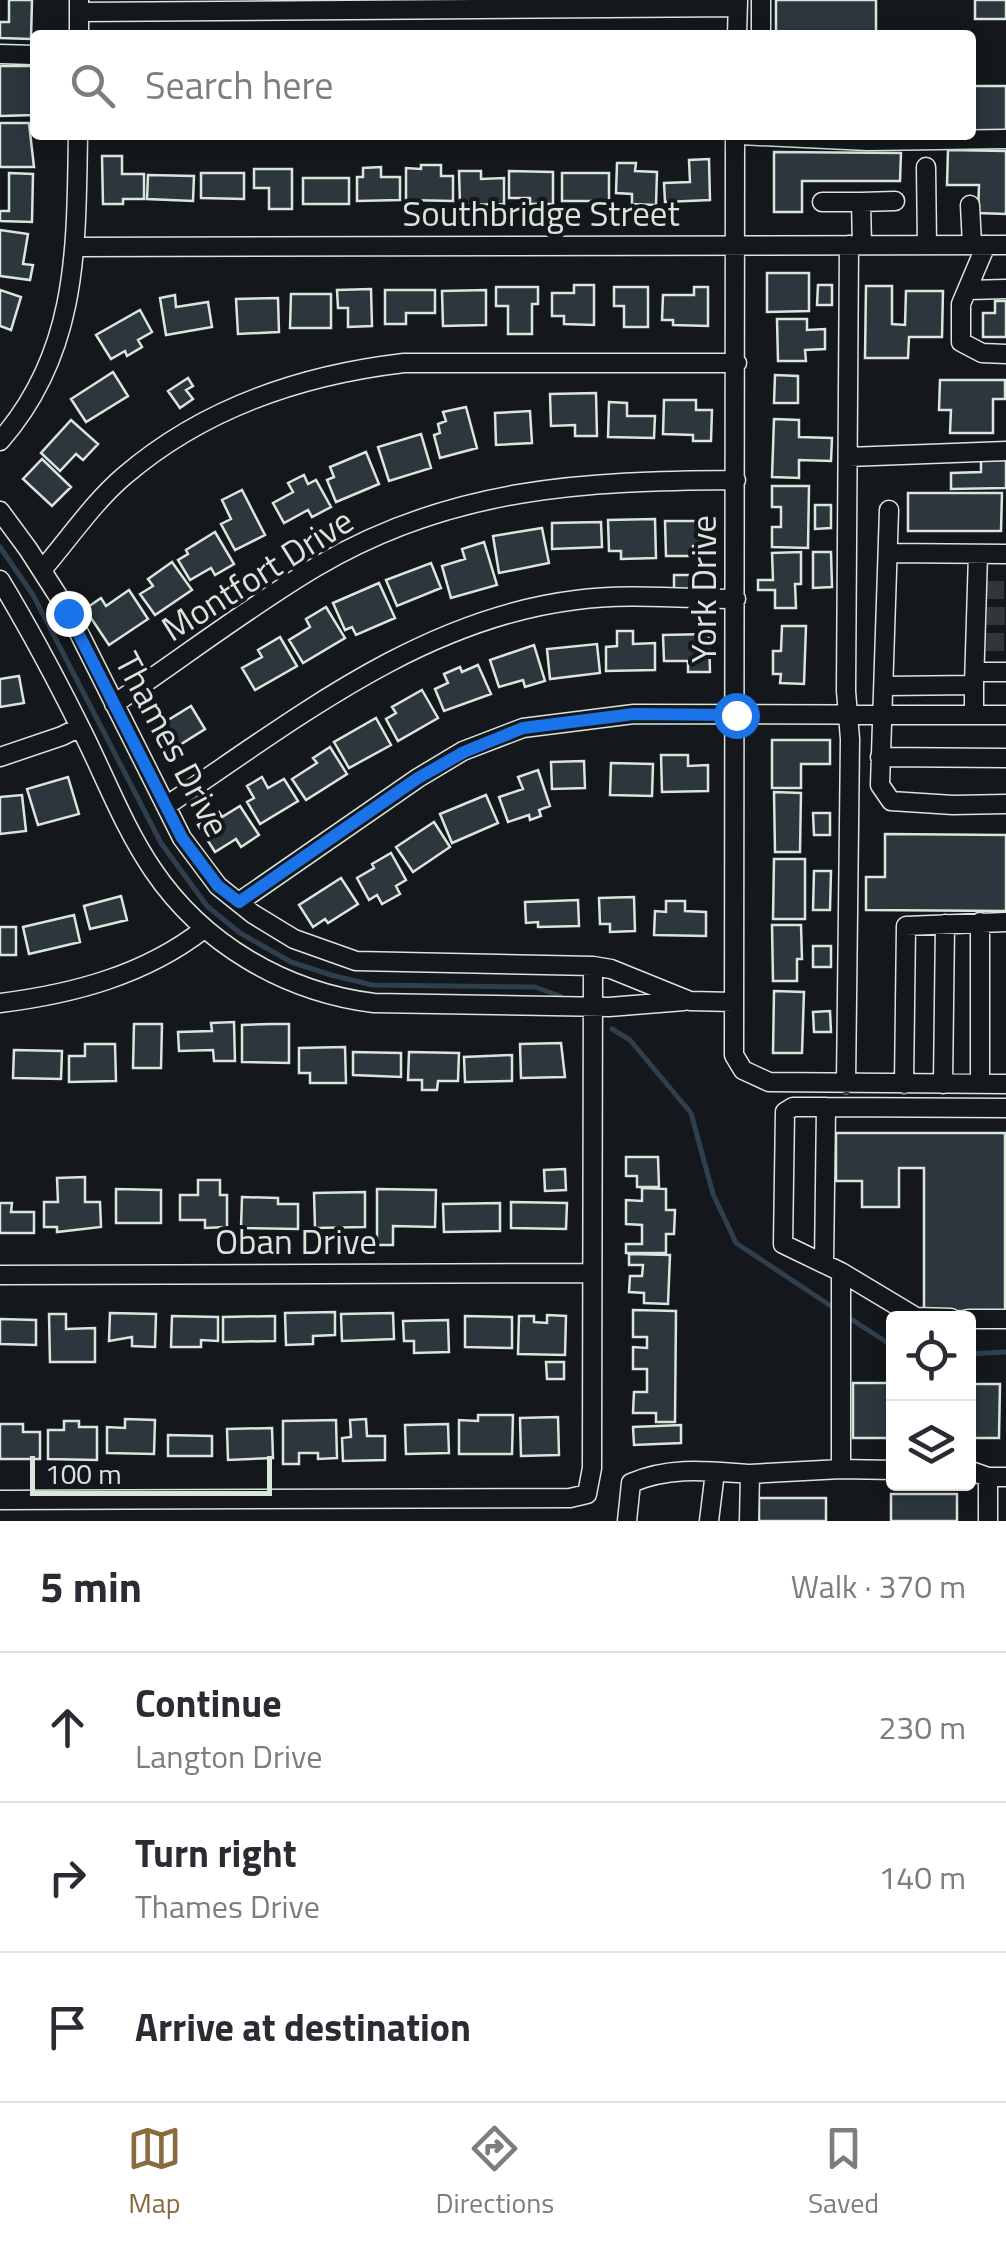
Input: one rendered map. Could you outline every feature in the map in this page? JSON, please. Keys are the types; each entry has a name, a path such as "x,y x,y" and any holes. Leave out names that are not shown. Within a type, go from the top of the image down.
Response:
{"street":[{"path":"760,30 761,0"},
{"path":"79,6 738,4 737,30"},
{"path":"0,54 30,54"},
{"path":"976,139 1006,139"},
{"path":"0,441 40,384 66,313 76,247 78,140"},
{"name":"York Drive","path":"747,140 734,246 734,1056 743,1070 770,1082 846,1084"},
{"path":"848,140 937,140"},
{"path":"926,167 928,245"},
{"path":"822,202 895,201"},
{"path":"860,202 848,458 846,1084 1006,1084"},
{"path":"970,205 979,244 961,304 961,342 982,353 1006,354"},
{"name":"Southbridge Street","path":"76,247 1006,244"},
{"path":"968,290 1006,289"},
{"path":"42,570 121,478 168,443 269,391 353,369 404,363 736,363"},
{"path":"848,458 1006,451"},
{"name":"Montfort Drive","path":"114,704 316,566 415,520 455,507 545,488 608,482 736,480"},
{"path":"889,510 880,785 891,801 1006,804"},
{"name":"Thames Drive","path":"0,511 68,613 197,861 218,886 239,902 294,940 356,962 611,968 690,1001"},
{"path":"888,552 1006,554"},
{"path":"974,715 974,678 981,642 978,554"},
{"name":"Thames Drive","path":"0,580 36,640 152,869 204,930 274,974 349,1000 389,1004 594,1006 734,1002"},
{"path":"166,806 367,674 447,634 532,608 577,600 736,599"},
{"path":"885,686 1006,672"},
{"path":"239,902 418,778 464,752 523,728 634,714 1006,716"},
{"path":"0,757 80,726"},
{"path":"880,757 1006,758"},
{"path":"980,922 980,1084"},
{"path":"904,1084 906,926 1006,922"},
{"path":"943,1084 944,924"},
{"path":"0,1003 37,999 104,981 154,962 204,930"},
{"path":"0,1500 550,1498 588,1494 592,1468 593,966"},
{"path":"907,1311 783,1244 785,1112 792,1107 1006,1108"},
{"path":"826,1107 841,1470"},
{"name":"Oban Drive","path":"0,1275 592,1273"},
{"path":"976,1320 1006,1319"},
{"path":"627,1521 631,1483 656,1472 886,1470"},
{"path":"710,1521 715,1472"},
{"path":"750,1474 750,1521"},
{"path":"988,1521 997,1477"}],"building":[{"path":"9,0 32,0 30,39 0,38 0,22 9,22"},
{"path":"776,0 876,0 876,30 776,30"},
{"path":"975,0 1006,0 1006,19 975,19"},
{"path":"0,66 30,66 30,115 0,116"},
{"path":"976,86 1006,86 1006,132 976,132"},
{"path":"0,123 29,123 34,167 0,167"},
{"path":"948,150 1006,151 1006,214 978,213 979,185 947,185"},
{"path":"774,152 901,153 900,181 802,181 802,212 774,212"},
{"path":"102,156 122,156 122,174 144,174 144,199 103,204"},
{"path":"709,159 710,200 665,202 664,183 690,182 689,160"},
{"path":"617,163 636,163 635,171 657,172 656,205 632,204 632,194 616,193"},
{"path":"421,165 441,165 441,176 453,176 453,201 406,200 406,168 421,169"},
{"path":"381,167 381,177 400,177 400,200 357,201 357,177 363,177 363,168"},
{"path":"254,169 292,169 292,209 269,209 269,188 254,188"},
{"path":"459,171 481,171 481,179 504,178 504,204 460,205"},
{"path":"509,171 553,172 553,204 530,204 530,198 509,198"},
{"path":"9,173 33,174 32,222 0,221 0,211 9,211"},
{"path":"201,173 244,173 244,199 201,198"},
{"path":"562,173 609,173 609,206 592,206 592,201 562,201"},
{"path":"148,175 194,176 193,201 147,199"},
{"path":"303,178 349,178 349,204 303,204"},
{"path":"0,230 28,234 23,264 33,265 30,280 0,276"},
{"path":"767,273 809,273 809,311 767,312"},
{"path":"574,285 594,285 594,325 564,324 564,316 552,316 552,293 574,293"},
{"path":"818,285 832,285 832,305 817,305"},
{"path":"866,286 892,286 892,324 905,325 906,291 943,291 942,337 909,337 908,358 865,358"},
{"path":"496,287 538,287 538,304 532,304 532,334 508,334 508,306 496,306"},
{"path":"614,287 648,287 648,327 624,327 624,306 614,306"},
{"path":"694,287 708,287 708,326 673,325 673,320 662,320 663,295 694,295"},
{"path":"371,289 372,326 348,327 348,308 338,308 337,290"},
{"path":"0,290 21,297 11,330 0,326"},
{"path":"385,290 435,290 435,313 406,313 406,324 385,324"},
{"path":"486,290 486,325 443,326 442,291"},
{"path":"291,294 331,294 331,328 290,328"},
{"path":"175,295 176,307 208,302 212,327 166,335 160,298"},
{"path":"278,298 279,332 238,334 236,299"},
{"path":"995,301 1006,301 1006,337 983,337 983,313 995,313"},
{"path":"140,310 152,332 138,340 142,347 111,359 96,335"},
{"path":"777,319 807,319 807,330 825,329 825,349 805,350 806,361 778,361"},
{"path":"113,372 128,396 86,422 71,399"},
{"path":"775,375 798,376 798,403 774,403"},
{"path":"188,378 193,386 186,390 193,399 180,408 168,391"},
{"path":"940,380 1005,380 1005,399 993,399 993,433 950,433 951,410 939,410"},
{"path":"596,393 597,436 575,436 575,425 551,426 550,394"},
{"path":"664,400 696,400 696,410 712,410 711,441 693,441 693,435 663,434"},
{"path":"609,402 627,403 627,416 655,416 654,438 608,437"},
{"path":"466,407 477,448 440,458 434,435 440,433 438,424 446,421 443,412"},
{"path":"530,411 532,443 496,445 495,413"},
{"path":"774,419 799,420 799,437 832,438 831,461 799,460 799,478 772,477"},
{"path":"71,420 98,444 83,460 76,454 60,471 41,453"},
{"path":"421,434 431,468 389,481 378,447"},
{"path":"366,452 379,484 336,502 327,480 334,477 330,467"},
{"path":"42,459 71,487 52,506 23,479"},
{"path":"981,460 1006,460 1006,488 951,489 951,473 981,472"},
{"path":"304,475 308,484 316,480 331,507 312,517 308,510 284,523 273,503 293,492 288,483"},
{"path":"772,486 809,486 808,548 772,547 772,527 781,527 781,507 772,507"},
{"path":"242,490 265,535 235,550 221,524 231,519 222,500"},
{"path":"908,493 1002,493 1001,531 908,531"},
{"path":"815,505 831,505 831,528 815,529"},
{"path":"655,519 656,558 621,559 621,551 609,551 608,520"},
{"path":"665,521 711,521 711,546 693,546 693,556 666,556"},
{"path":"601,522 602,547 552,549 552,523"},
{"path":"542,528 549,563 499,573 493,536"},
{"path":"215,532 234,564 215,575 211,568 190,580 178,560 188,554 186,550"},
{"path":"484,542 497,585 451,598 442,566 465,559 462,549"},
{"path":"801,552 801,584 795,584 796,608 775,608 775,590 758,590 758,580 773,580 772,553"},
{"path":"813,552 831,552 832,587 813,588"},
{"path":"172,562 192,590 155,615 140,594 153,586 148,579"},
{"path":"431,563 441,588 397,606 386,580"},
{"path":"674,575 695,575 695,591 674,591"},
{"path":"379,583 395,618 356,635 352,627 345,630 333,603"},
{"path":"129,590 148,619 109,645 85,609 101,598 106,606"},
{"path":"326,607 345,638 303,663 289,640 310,627 306,619"},
{"path":"782,626 806,626 804,684 780,683 781,674 773,674 773,651 781,651"},
{"path":"617,631 633,631 633,644 655,643 655,670 606,671 606,647 617,646"},
{"path":"709,634 710,672 688,672 688,661 664,661 663,635"},
{"path":"280,637 297,666 255,690 242,668 262,657 258,650"},
{"path":"597,644 600,673 550,679 547,649"},
{"path":"534,645 545,681 525,687 523,680 499,687 490,660"},
{"path":"478,665 491,694 444,711 435,689 448,683 444,674"},
{"path":"19,676 24,703 0,707 0,679"},
{"path":"422,690 438,718 398,741 386,719 396,713 392,707"},
{"path":"191,706 205,729 167,753 152,730"},
{"path":"376,718 391,745 349,768 334,742"},
{"path":"772,740 830,740 830,764 801,764 801,788 772,788"},
{"path":"330,747 347,774 306,800 292,779 317,763 313,758"},
{"path":"661,755 688,755 688,766 708,765 708,791 662,792"},
{"path":"584,761 585,788 552,789 551,762"},
{"path":"611,763 653,764 652,796 610,795"},
{"path":"538,770 550,806 539,810 541,816 530,820 529,815 508,822 499,797 523,789 518,777"},
{"path":"68,777 79,814 38,825 27,789"},
{"path":"262,777 268,788 284,779 298,801 260,824 247,802 254,798 247,786"},
{"path":"774,792 801,793 800,852 775,852"},
{"path":"22,795 26,831 0,834 0,797"},
{"path":"486,795 498,823 452,843 440,814"},
{"path":"240,806 259,835 241,847 236,839 215,852 198,825 219,812 222,817"},
{"path":"813,813 830,813 830,835 814,835"},
{"path":"434,822 450,847 413,872 396,847"},
{"path":"885,834 1006,835 1006,911 866,910 866,877 885,877"},
{"path":"391,853 406,880 396,886 400,894 382,904 377,895 369,900 357,878"},
{"path":"774,859 805,859 805,919 773,919"},
{"path":"814,871 831,871 830,910 813,910"},
{"path":"341,878 358,904 328,923 325,919 313,927 299,905"},
{"path":"121,896 127,920 90,929 84,906"},
{"path":"634,897 635,931 610,932 610,924 600,924 599,898"},
{"path":"578,900 579,926 538,927 538,922 526,923 525,902"},
{"path":"666,901 685,901 685,911 706,912 706,936 654,935 655,911 666,912"},
{"path":"74,915 80,942 29,954 23,927"},
{"path":"772,925 801,925 802,959 797,959 797,981 773,981"},
{"path":"0,927 16,927 16,955 0,955"},
{"path":"813,946 831,946 831,967 813,967"},
{"path":"774,991 804,992 802,1053 773,1053"},
{"path":"830,1011 831,1032 814,1032 813,1012"},
{"path":"234,1022 235,1061 214,1061 213,1050 179,1051 178,1032 212,1031 211,1023"},
{"path":"134,1024 162,1024 161,1068 133,1068"},
{"path":"289,1024 289,1063 242,1062 242,1025"},
{"path":"561,1043 565,1077 521,1078 520,1044"},
{"path":"85,1044 115,1044 116,1081 69,1082 69,1056 85,1056"},
{"path":"345,1047 346,1083 310,1083 310,1073 299,1073 299,1048"},
{"path":"14,1050 62,1051 61,1079 13,1078"},
{"path":"353,1052 401,1053 401,1077 353,1075"},
{"path":"409,1052 459,1053 458,1081 438,1081 437,1090 422,1090 422,1080 408,1080"},
{"path":"512,1055 512,1081 465,1082 464,1057"},
{"path":"836,1133 1005,1133 1005,1311 924,1311 924,1168 899,1168 899,1207 862,1207 862,1181 836,1181"},
{"path":"626,1157 658,1157 659,1187 637,1187 637,1176 626,1176"},
{"path":"565,1169 566,1190 545,1191 544,1170"},
{"path":"85,1177 85,1202 100,1202 101,1227 57,1232 57,1227 44,1227 44,1202 58,1202 57,1178"},
{"path":"198,1180 220,1180 220,1195 227,1195 227,1227 205,1228 205,1220 180,1220 180,1195 198,1195"},
{"path":"642,1188 666,1189 666,1210 675,1210 674,1234 666,1234 666,1253 626,1253 626,1244 642,1244 642,1225 626,1224 626,1200 642,1201"},
{"path":"116,1189 161,1190 161,1223 116,1223"},
{"path":"377,1189 436,1190 435,1227 393,1226 393,1245 377,1245"},
{"path":"365,1192 365,1227 315,1228 314,1193"},
{"path":"242,1197 278,1198 278,1204 298,1204 298,1229 241,1228"},
{"path":"511,1202 567,1203 566,1229 511,1228"},
{"path":"0,1203 12,1203 11,1212 34,1212 34,1233 0,1233"},
{"path":"500,1203 500,1231 444,1232 443,1204"},
{"path":"629,1254 670,1255 668,1304 644,1303 644,1293 629,1292 630,1276 642,1276 643,1265 629,1265"},
{"path":"633,1310 676,1311 675,1422 656,1422 656,1413 633,1413 634,1392 647,1392 647,1369 633,1369 633,1347 647,1348 647,1337 633,1337"},
{"path":"335,1312 335,1335 313,1336 313,1344 286,1345 285,1313"},
{"path":"110,1313 156,1314 155,1347 132,1346 132,1337 109,1341"},
{"path":"393,1313 394,1339 342,1341 341,1314"},
{"path":"49,1314 66,1314 66,1329 95,1328 95,1362 50,1362"},
{"path":"547,1315 566,1316 565,1355 518,1354 519,1316 534,1316 534,1322 547,1323"},
{"path":"172,1316 218,1317 218,1341 201,1340 201,1347 171,1347"},
{"path":"275,1316 275,1341 223,1342 223,1317"},
{"path":"465,1316 512,1317 512,1348 465,1347"},
{"path":"0,1319 36,1320 36,1345 0,1344"},
{"path":"448,1320 449,1352 414,1353 414,1341 404,1341 403,1321"},
{"path":"546,1362 564,1362 564,1379 547,1379"},
{"path":"853,1383 886,1383 886,1438 853,1438"},
{"path":"976,1384 1000,1384 999,1438 976,1438"},
{"path":"478,1415 513,1415 512,1454 459,1454 459,1420 478,1421"},
{"path":"558,1417 559,1455 521,1456 520,1418"},
{"path":"125,1419 155,1420 154,1454 107,1453 107,1427 125,1428"},
{"path":"366,1419 367,1436 385,1436 385,1460 343,1461 342,1438 351,1437 350,1420"},
{"path":"336,1420 337,1458 318,1459 318,1453 299,1453 299,1464 283,1464 283,1421"},
{"path":"64,1421 79,1421 79,1427 97,1427 97,1460 48,1459 48,1430 64,1430"},
{"path":"0,1424 23,1424 23,1432 40,1432 40,1459 0,1459"},
{"path":"448,1424 449,1453 406,1454 405,1425"},
{"path":"681,1425 681,1443 634,1445 633,1427"},
{"path":"272,1428 273,1458 228,1460 227,1429"},
{"path":"168,1435 212,1436 212,1456 168,1456"},
{"path":"891,1494 957,1494 957,1521 891,1521"},
{"path":"759,1498 826,1498 826,1521 759,1521"}],"waterway":[{"path":"0,547 33,595 161,843 207,906 240,933 291,962 372,985 535,987 560,996"},
{"path":"612,1029 630,1040 691,1113 713,1194 736,1243 834,1308"},
{"path":"848,1317 886,1342"},
{"path":"976,1354 1006,1352"}],"tunnel":[{"path":"986,590 1006,590"},
{"path":"987,616 1006,616"},
{"path":"986,642 1006,642"}],"route":[{"path":"68,613 182,838 218,886 239,902 418,778 464,752 523,728 598,716 736,715"}]}
